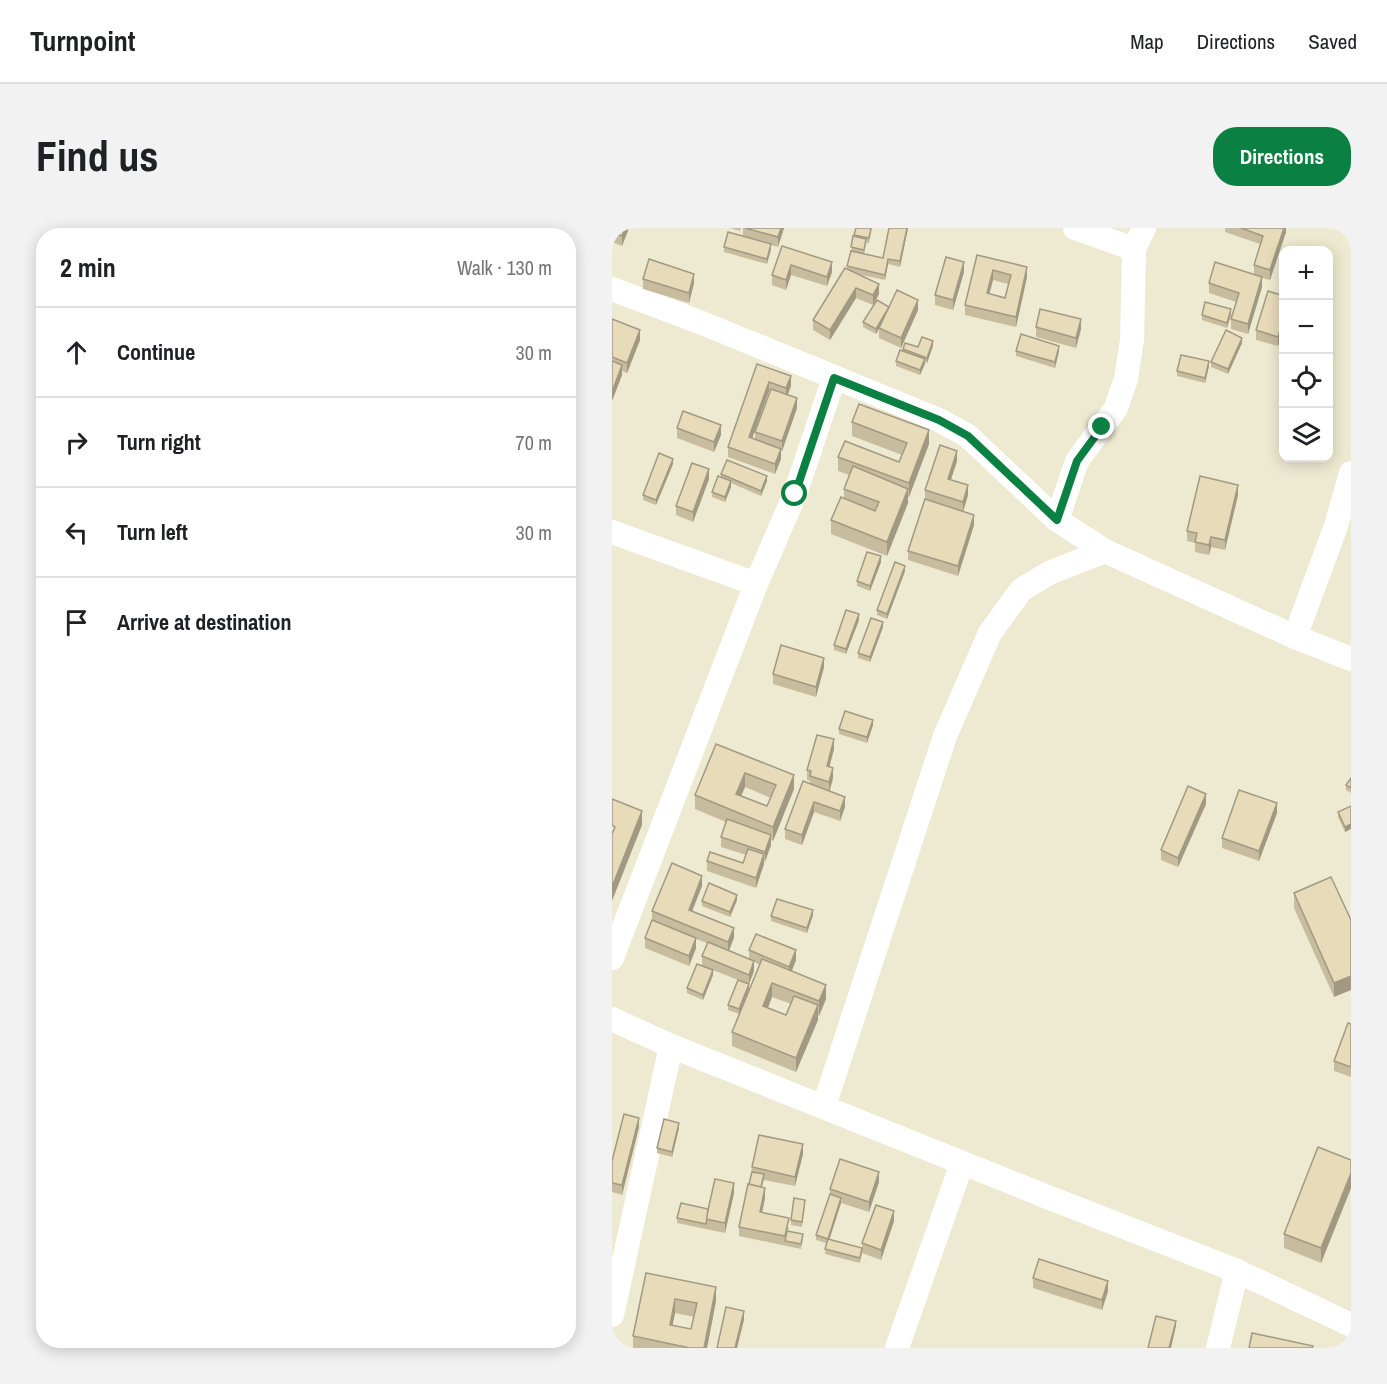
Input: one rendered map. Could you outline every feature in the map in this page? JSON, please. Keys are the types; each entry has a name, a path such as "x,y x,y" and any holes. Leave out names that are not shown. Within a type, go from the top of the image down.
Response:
{"street":[{"path":"1057,520 1077,461 1116,408 1126,379 1132,340 1139,238 1075,228"},
{"path":"612,289 702,323 939,420 968,436 1057,520 1105,551 1295,637 1351,659"},
{"path":"612,958 756,584 795,494 834,378"},
{"path":"1295,637 1335,526 1351,472"},
{"path":"612,532 756,584"},
{"path":"824,1106 945,736 990,633 1021,590 1049,573 1105,551"},
{"path":"612,1019 671,1046 962,1163 1237,1270 1351,1325"},
{"path":"612,1315 671,1046"},
{"path":"897,1348 962,1163"},
{"path":"1218,1348 1237,1270"}],"shaded area":[{"path":"612,228 1351,228 1351,1348 612,1348"}],"building":[{"path":"612,228 625,228 622,236 612,232"},
{"path":"745,228 781,228 778,237"},
{"path":"856,228 871,228 869,238 854,235"},
{"path":"889,228 907,228 900,261 888,259 885,275 847,266 851,251 883,258"},
{"path":"1241,228 1284,228 1270,270 1254,265 1263,236"},
{"path":"728,232 771,244 767,259 724,247"},
{"path":"853,236 866,239 864,250 851,247"},
{"path":"782,246 832,262 827,277 791,265 786,280 772,275"},
{"path":"977,255 1027,267 1016,317 965,305","holes":["993,270 1011,275 1005,298 987,293"]},
{"path":"946,257 964,262 953,300 935,295"},
{"path":"649,259 694,274 689,293 643,279"},
{"path":"1215,262 1262,277 1248,324 1231,319 1239,293 1209,283"},
{"path":"845,268 879,284 873,295 856,288 830,330 813,320"},
{"path":"897,290 918,300 901,338 879,328"},
{"path":"1268,291 1279,294 1278,337 1256,330"},
{"path":"877,300 889,307 876,329 863,322"},
{"path":"1205,302 1231,309 1227,323 1202,315"},
{"path":"1040,309 1081,319 1076,338 1036,327"},
{"path":"612,319 640,330 627,363 612,357"},
{"path":"1226,330 1242,338 1228,369 1211,362"},
{"path":"1021,334 1059,346 1055,362 1016,351"},
{"path":"922,337 933,341 927,358 903,349 905,343 918,347"},
{"path":"900,350 925,359 920,370 896,361"},
{"path":"1181,355 1209,361 1205,378 1177,371"},
{"path":"612,361 622,365 612,392"},
{"path":"757,364 791,376 786,388 769,382 749,437 781,449 775,464 728,447"},
{"path":"771,389 797,398 782,441 755,432"},
{"path":"859,404 929,430 909,483 838,457 845,441 899,462 907,443 852,422"},
{"path":"683,411 721,425 714,442 677,428"},
{"path":"940,445 957,451 948,479 968,485 963,502 925,490"},
{"path":"659,453 673,459 656,500 643,495"},
{"path":"727,460 767,476 761,491 721,474"},
{"path":"692,463 709,469 693,512 676,506"},
{"path":"853,466 908,489 887,542 831,520 841,497 875,511 879,502 844,489"},
{"path":"718,476 731,481 725,497 712,492"},
{"path":"1200,476 1238,485 1225,540 1211,537 1209,545 1195,542 1197,533 1187,531"},
{"path":"925,499 974,515 958,566 908,551"},
{"path":"867,552 881,556 870,586 857,581"},
{"path":"895,562 905,566 887,614 877,610"},
{"path":"846,610 859,614 846,649 834,645"},
{"path":"871,618 883,622 870,657 858,653"},
{"path":"781,645 824,658 816,687 773,674"},
{"path":"845,711 873,720 867,737 839,729"},
{"path":"817,735 834,739 827,766 833,768 829,782 810,776 811,771 807,770"},
{"path":"716,744 794,775 773,827 695,795","holes":["745,773 776,785 767,806 736,794"]},
{"path":"1351,778 1351,788 1346,785"},
{"path":"803,781 845,797 840,811 814,802 802,835 785,829"},
{"path":"1188,786 1206,794 1178,858 1161,850"},
{"path":"1239,790 1277,803 1259,851 1222,838"},
{"path":"612,799 642,811 612,887 612,834 615,827 612,825"},
{"path":"1351,806 1351,824 1345,827 1338,812"},
{"path":"727,819 771,835 765,852 721,837"},
{"path":"748,849 764,854 756,878 707,861 710,852 743,863"},
{"path":"672,863 702,876 689,910 734,928 728,942 652,911"},
{"path":"1331,877 1351,920 1351,976 1334,983 1294,893"},
{"path":"709,883 737,895 730,912 702,901"},
{"path":"777,899 813,910 807,928 771,916"},
{"path":"652,920 696,938 689,956 645,938"},
{"path":"756,934 796,950 789,967 749,950"},
{"path":"708,942 754,961 749,975 702,956"},
{"path":"762,959 826,985 819,1001 772,983 763,1006 786,1015 794,996 818,1005 796,1058 732,1032"},
{"path":"697,964 713,970 703,995 687,988"},
{"path":"738,980 749,984 739,1009 728,1005"},
{"path":"1348,1023 1351,1024 1351,1067 1334,1061"},
{"path":"624,1114 639,1118 622,1185 612,1183 612,1161"},
{"path":"664,1119 679,1123 672,1152 657,1148"},
{"path":"759,1135 803,1144 795,1177 752,1167"},
{"path":"1318,1147 1351,1160 1351,1173 1321,1248 1284,1234"},
{"path":"840,1159 879,1172 869,1202 830,1189"},
{"path":"752,1172 764,1174 761,1187 749,1184"},
{"path":"715,1179 734,1183 725,1223 706,1219"},
{"path":"748,1184 765,1188 760,1212 789,1218 785,1236 739,1227"},
{"path":"830,1194 841,1198 828,1239 816,1235"},
{"path":"794,1198 805,1200 802,1222 791,1220"},
{"path":"681,1203 708,1209 706,1224 677,1218"},
{"path":"876,1205 894,1211 881,1250 862,1243"},
{"path":"787,1231 803,1234 801,1244 785,1241"},
{"path":"828,1239 862,1248 860,1258 825,1249"},
{"path":"1039,1259 1108,1281 1102,1300 1033,1278"},
{"path":"646,1273 716,1287 704,1348 690,1348 633,1336","holes":["675,1299 697,1303 691,1329 670,1325"]},
{"path":"726,1307 744,1311 735,1348 717,1348"},
{"path":"1156,1316 1176,1321 1169,1348 1148,1348"},
{"path":"1252,1333 1313,1346 1312,1348 1249,1348"}],"route":[{"path":"795,494 834,378 939,420 968,436 1057,520 1077,461 1102,427"}]}
